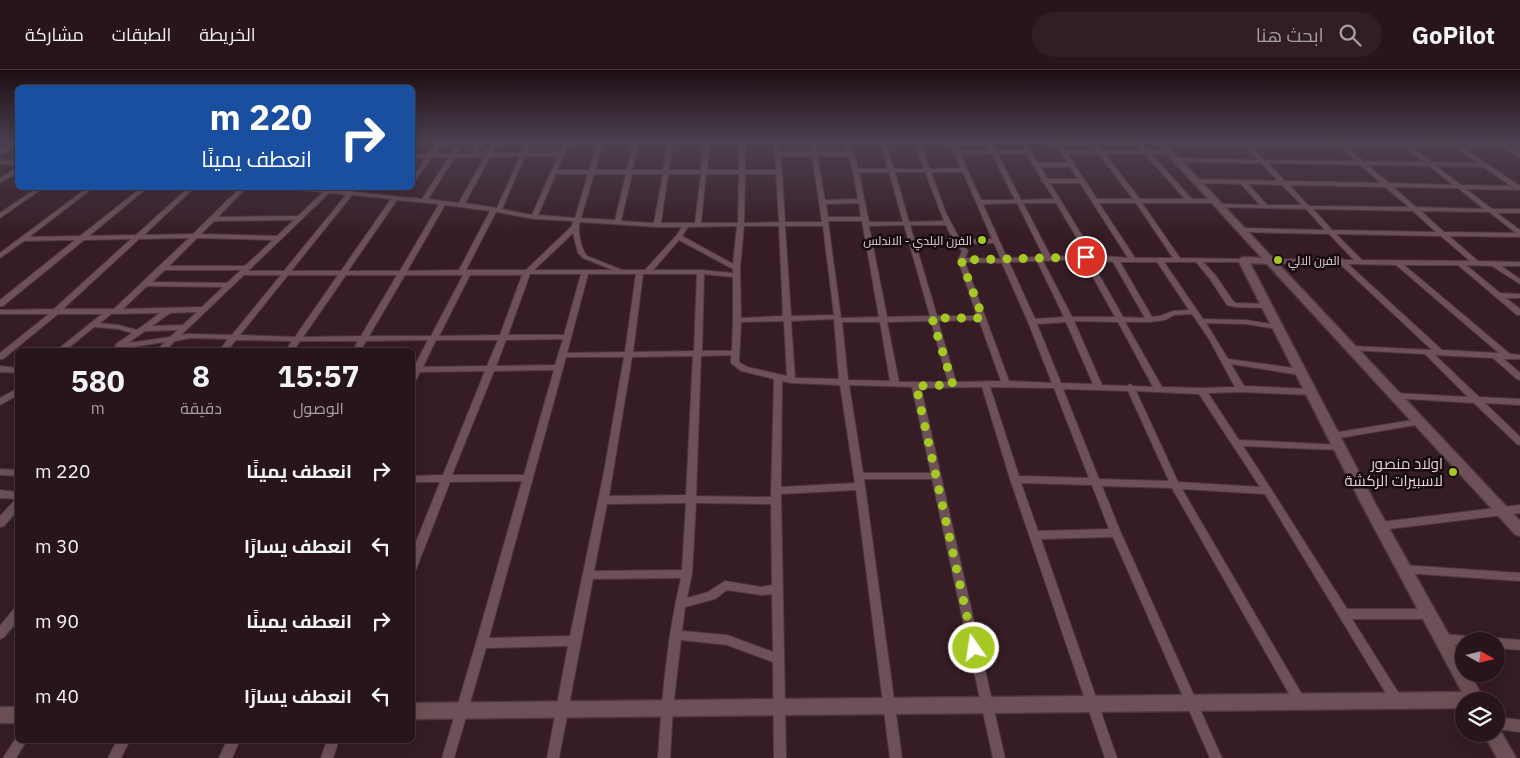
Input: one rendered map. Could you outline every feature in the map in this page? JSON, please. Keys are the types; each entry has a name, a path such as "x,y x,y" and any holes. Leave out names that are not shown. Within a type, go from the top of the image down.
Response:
{"street":[{"path":"0,181 13,173"},
{"path":"424,200 443,173"},
{"path":"460,204 478,173"},
{"path":"415,375 515,173"},
{"path":"534,217 554,173"},
{"path":"415,560 504,338 526,274 575,223 593,173"},
{"path":"618,222 629,173"},
{"path":"657,225 667,173"},
{"path":"698,225 704,173"},
{"path":"742,173 741,224 736,272 737,320 735,363 737,366 778,378 844,383 916,386 985,384 1058,385 1202,391 1241,389 1311,392"},
{"path":"779,173 784,224 791,380"},
{"path":"818,173 838,319 844,383 896,758"},
{"path":"856,173 895,384"},
{"path":"892,173 932,318 953,385"},
{"path":"929,173 948,223 957,242 965,251 961,260 1006,384"},
{"path":"967,173 1032,322 1116,533 1216,758"},
{"path":"1006,173 1020,201 1098,386"},
{"path":"1040,173 1089,257 1159,389"},
{"path":"1077,173 1133,260"},
{"path":"1116,173 1138,201 1178,260"},
{"path":"1166,173 1190,201"},
{"path":"1189,173 1520,530"},
{"path":"1274,173 1359,261"},
{"path":"1373,173 1476,263"},
{"path":"1441,173 1520,234"},
{"path":"1496,173 1519,188"},
{"path":"1044,181 1082,181"},
{"path":"1196,181 1519,188"},
{"path":"1243,182 1265,207"},
{"path":"0,216 37,190"},
{"path":"0,256 87,190"},
{"path":"0,304 141,190"},
{"path":"0,357 57,311 188,190"},
{"path":"64,348 147,284 241,190"},
{"path":"163,348 328,190"},
{"path":"340,190 366,194 402,196 496,209 575,223 618,222 657,225 698,225 864,221 948,223"},
{"path":"366,194 369,190"},
{"path":"226,348 287,274 351,192"},
{"path":"291,348 342,274 402,196"},
{"path":"822,202 861,201"},
{"path":"980,202 1057,201"},
{"path":"1096,201 1190,201 1265,207 1520,211"},
{"path":"358,348 444,203"},
{"path":"213,219 299,218"},
{"path":"575,223 581,253 624,272"},
{"path":"553,758 574,640 603,500 643,272 678,237 686,225"},
{"path":"1242,230 1444,235 1520,234"},
{"path":"23,239 196,236 280,238"},
{"path":"678,237 736,272"},
{"path":"957,242 996,241"},
{"path":"961,260 1089,257 1115,260 1340,260 1520,264"},
{"path":"1115,260 1150,320"},
{"path":"1159,260 1226,361 1241,389"},
{"path":"1198,260 1230,303 1234,305 1266,306"},
{"path":"1243,260 1336,441 1471,692"},
{"path":"1340,260 1440,353"},
{"path":"1397,262 1506,356"},
{"path":"1459,263 1520,313"},
{"path":"1494,264 1520,282"},
{"path":"163,268 287,274 736,272"},
{"path":"664,758 667,708 678,635 680,604 687,574 701,272"},
{"path":"448,758 585,273"},
{"path":"147,284 228,285"},
{"path":"1498,295 1520,296"},
{"path":"0,312 204,309"},
{"path":"116,348 167,311"},
{"path":"1032,322 1069,319 1150,320 1162,318 1172,313 1194,312"},
{"path":"737,320 983,318"},
{"path":"1200,321 1246,322 1277,327"},
{"path":"94,325 140,330 186,327"},
{"path":"116,348 190,336 297,339 568,337"},
{"path":"1351,348 1520,357"},
{"path":"1427,352 1520,442"},
{"path":"562,355 736,354"},
{"path":"1496,355 1520,377"},
{"path":"1226,361 1300,372"},
{"path":"418,370 558,367"},
{"path":"0,369 15,371"},
{"path":"778,378 776,496 780,758"},
{"path":"985,384 1015,479 1111,758"},
{"path":"916,386 999,758"},
{"path":"1130,387 1174,485 1300,702"},
{"path":"1202,391 1268,491 1397,700"},
{"path":"0,402 15,393"},
{"path":"1395,396 1520,402"},
{"path":"1236,443 1336,441 1419,422"},
{"path":"0,472 15,472"},
{"path":"603,500 776,496 859,481 935,476"},
{"path":"415,479 527,478"},
{"path":"1015,479 1095,481 1268,491"},
{"path":"0,494 15,496"},
{"path":"0,523 15,506"},
{"path":"1381,526 1520,509"},
{"path":"1034,535 1116,533"},
{"path":"1404,569 1520,577"},
{"path":"587,575 687,574"},
{"path":"680,604 711,596 725,585 761,591 777,589"},
{"path":"1344,614 1428,614"},
{"path":"0,634 15,616"},
{"path":"678,635 727,640 778,659"},
{"path":"1442,639 1455,640"},
{"path":"482,643 574,640"},
{"path":"1505,644 1520,645"},
{"path":"415,711 1455,700"},
{"path":"0,716 15,715"},
{"path":"1505,724 1520,726"},
{"path":"1498,742 1507,758"},
{"path":"8,758 19,743"},
{"path":"114,758 122,743"},
{"path":"225,758 232,743"},
{"path":"326,758 332,743"}],"place":[{"name":"الفرن البلدي - الاندلس","path":"982,240"},
{"name":"الفرن الالي","path":"1278,260"},
{"name":"اولاد منصور لاسبيرات الركشة","path":"1453,472"}],"route":[{"path":"974,648 916,386 953,385 932,318 983,318 961,260 993,261 1086,257"}]}
